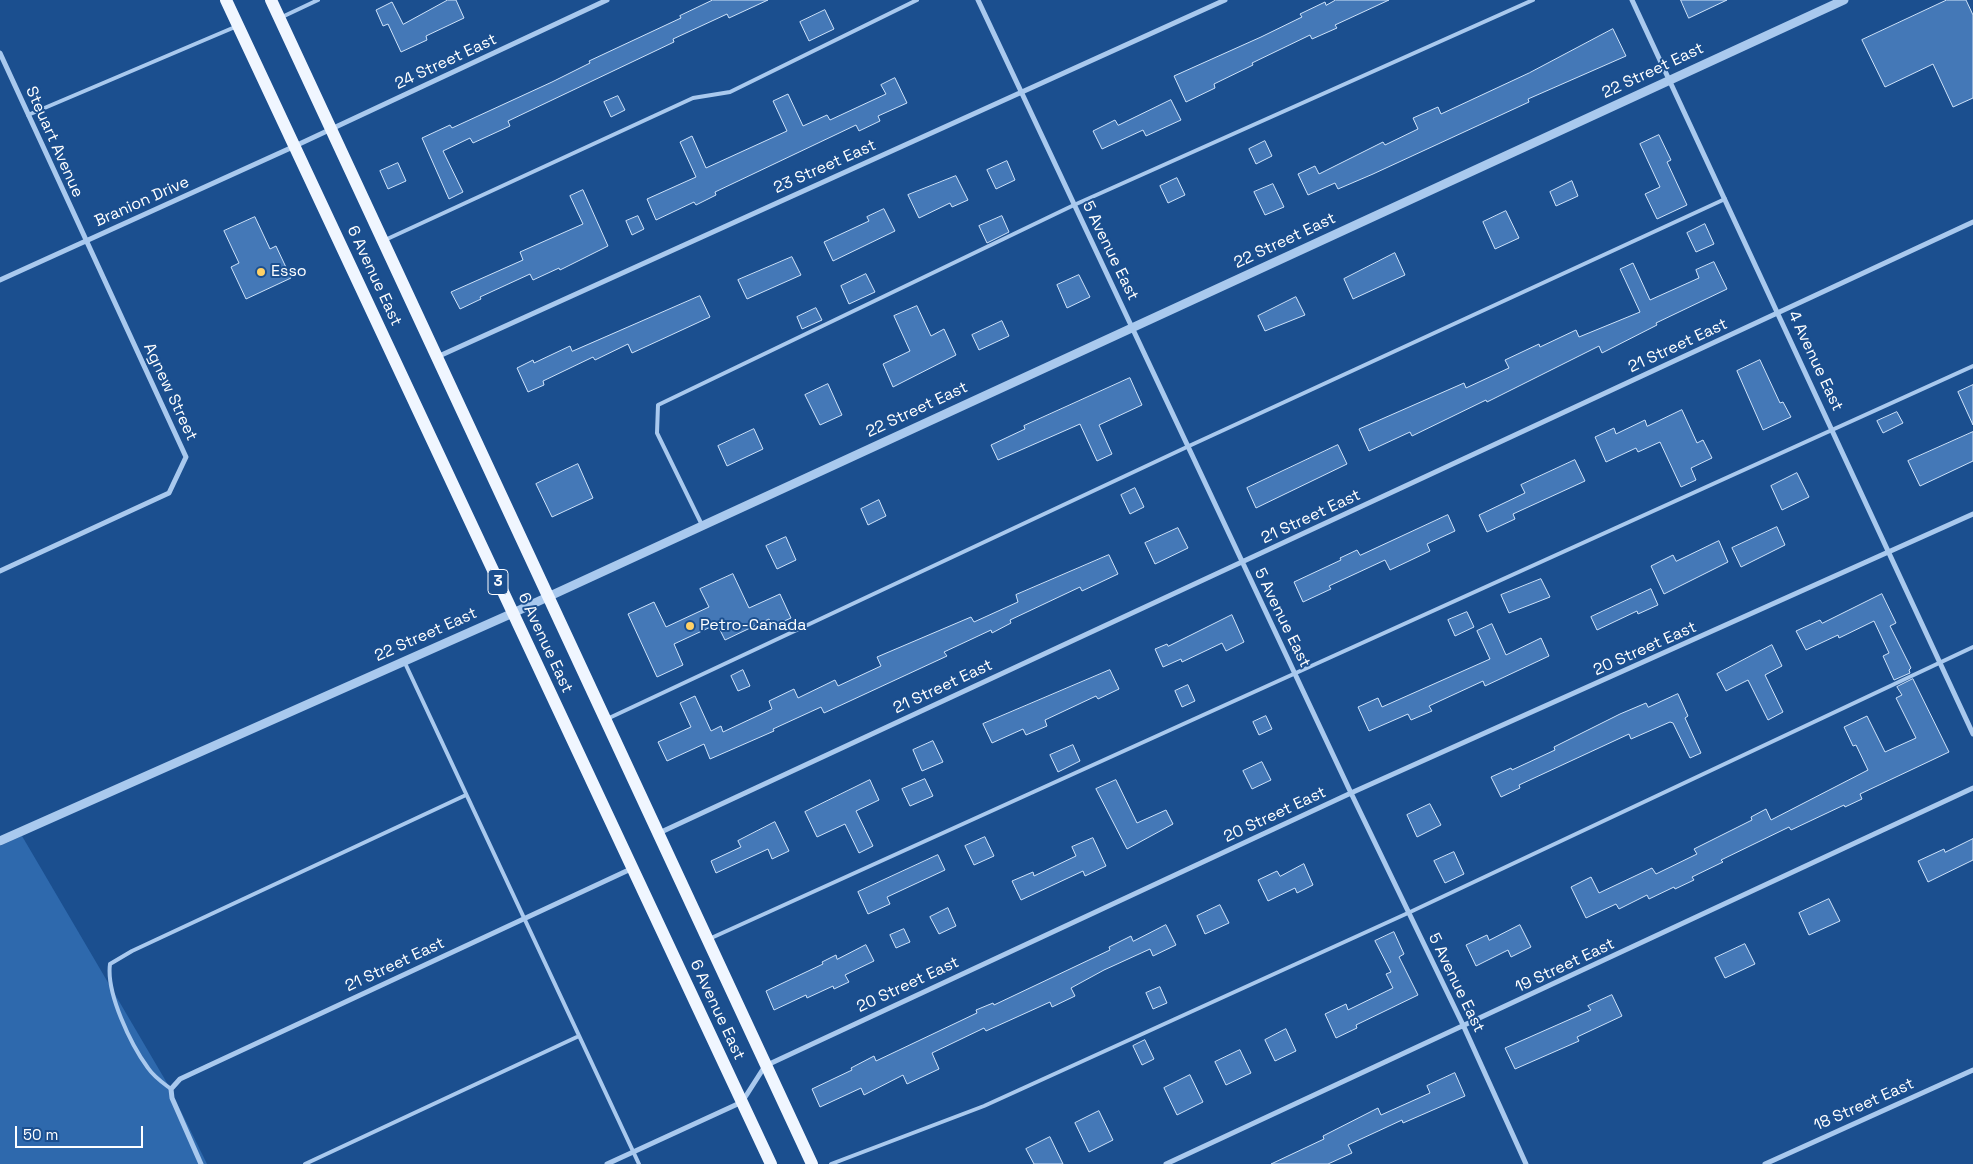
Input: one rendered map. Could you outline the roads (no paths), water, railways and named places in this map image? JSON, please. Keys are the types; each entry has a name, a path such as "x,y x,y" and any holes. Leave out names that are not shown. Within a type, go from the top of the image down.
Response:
{"main road":[{"name":"6 Avenue East","path":"226,0 771,1164"},
{"name":"6 Avenue East","path":"272,0 330,130 383,240 604,720 659,833 765,1066 812,1164"}],"street":[{"name":"24 Street East","path":"296,146 607,0"},
{"name":"5 Avenue East","path":"978,0 1351,793 1464,1027 1526,1164"},
{"name":"23 Street East","path":"436,357 1225,0"},
{"name":"4 Avenue East","path":"1632,0 1973,734"},
{"name":"22 Street East","path":"0,841 513,613 1844,0"},
{"name":"Steuart Avenue","path":"0,53 86,241"},
{"name":"Branion Drive","path":"0,280 296,146"},
{"name":"21 Street East","path":"659,833 1973,222"},
{"name":"Agnew Street","path":"0,571 169,494 186,457 86,241"},
{"name":"20 Street East","path":"765,1066 1351,793 1888,554 1973,514"},
{"name":"19 Street East","path":"1166,1164 1464,1027 1973,788"},
{"name":"21 Street East","path":"171,1090 180,1079 633,868"},
{"path":"607,1164 742,1102 765,1066"},
{"name":"18 Street East","path":"1765,1164 1973,1070"},
{"path":"171,1090 174,1106 201,1164"}],"lane":[{"path":"280,18 318,0"},
{"path":"383,240 693,98 730,92 917,0"},
{"path":"702,526 657,433 658,405 1074,205 1532,0"},
{"path":"28,115 238,26"},
{"path":"604,720 1189,446 1725,199"},
{"path":"707,940 1296,675 1973,366"},
{"path":"831,1164 984,1106 1408,913 1973,647"},
{"path":"404,661 639,1164"},
{"path":"171,1090 148,1068 117,1007 108,973 110,964 132,951 466,795"},
{"path":"305,1164 579,1036"}],"place":[{"name":"Esso","path":"261,272"},
{"name":"Petro-Canada","path":"690,626"}]}
